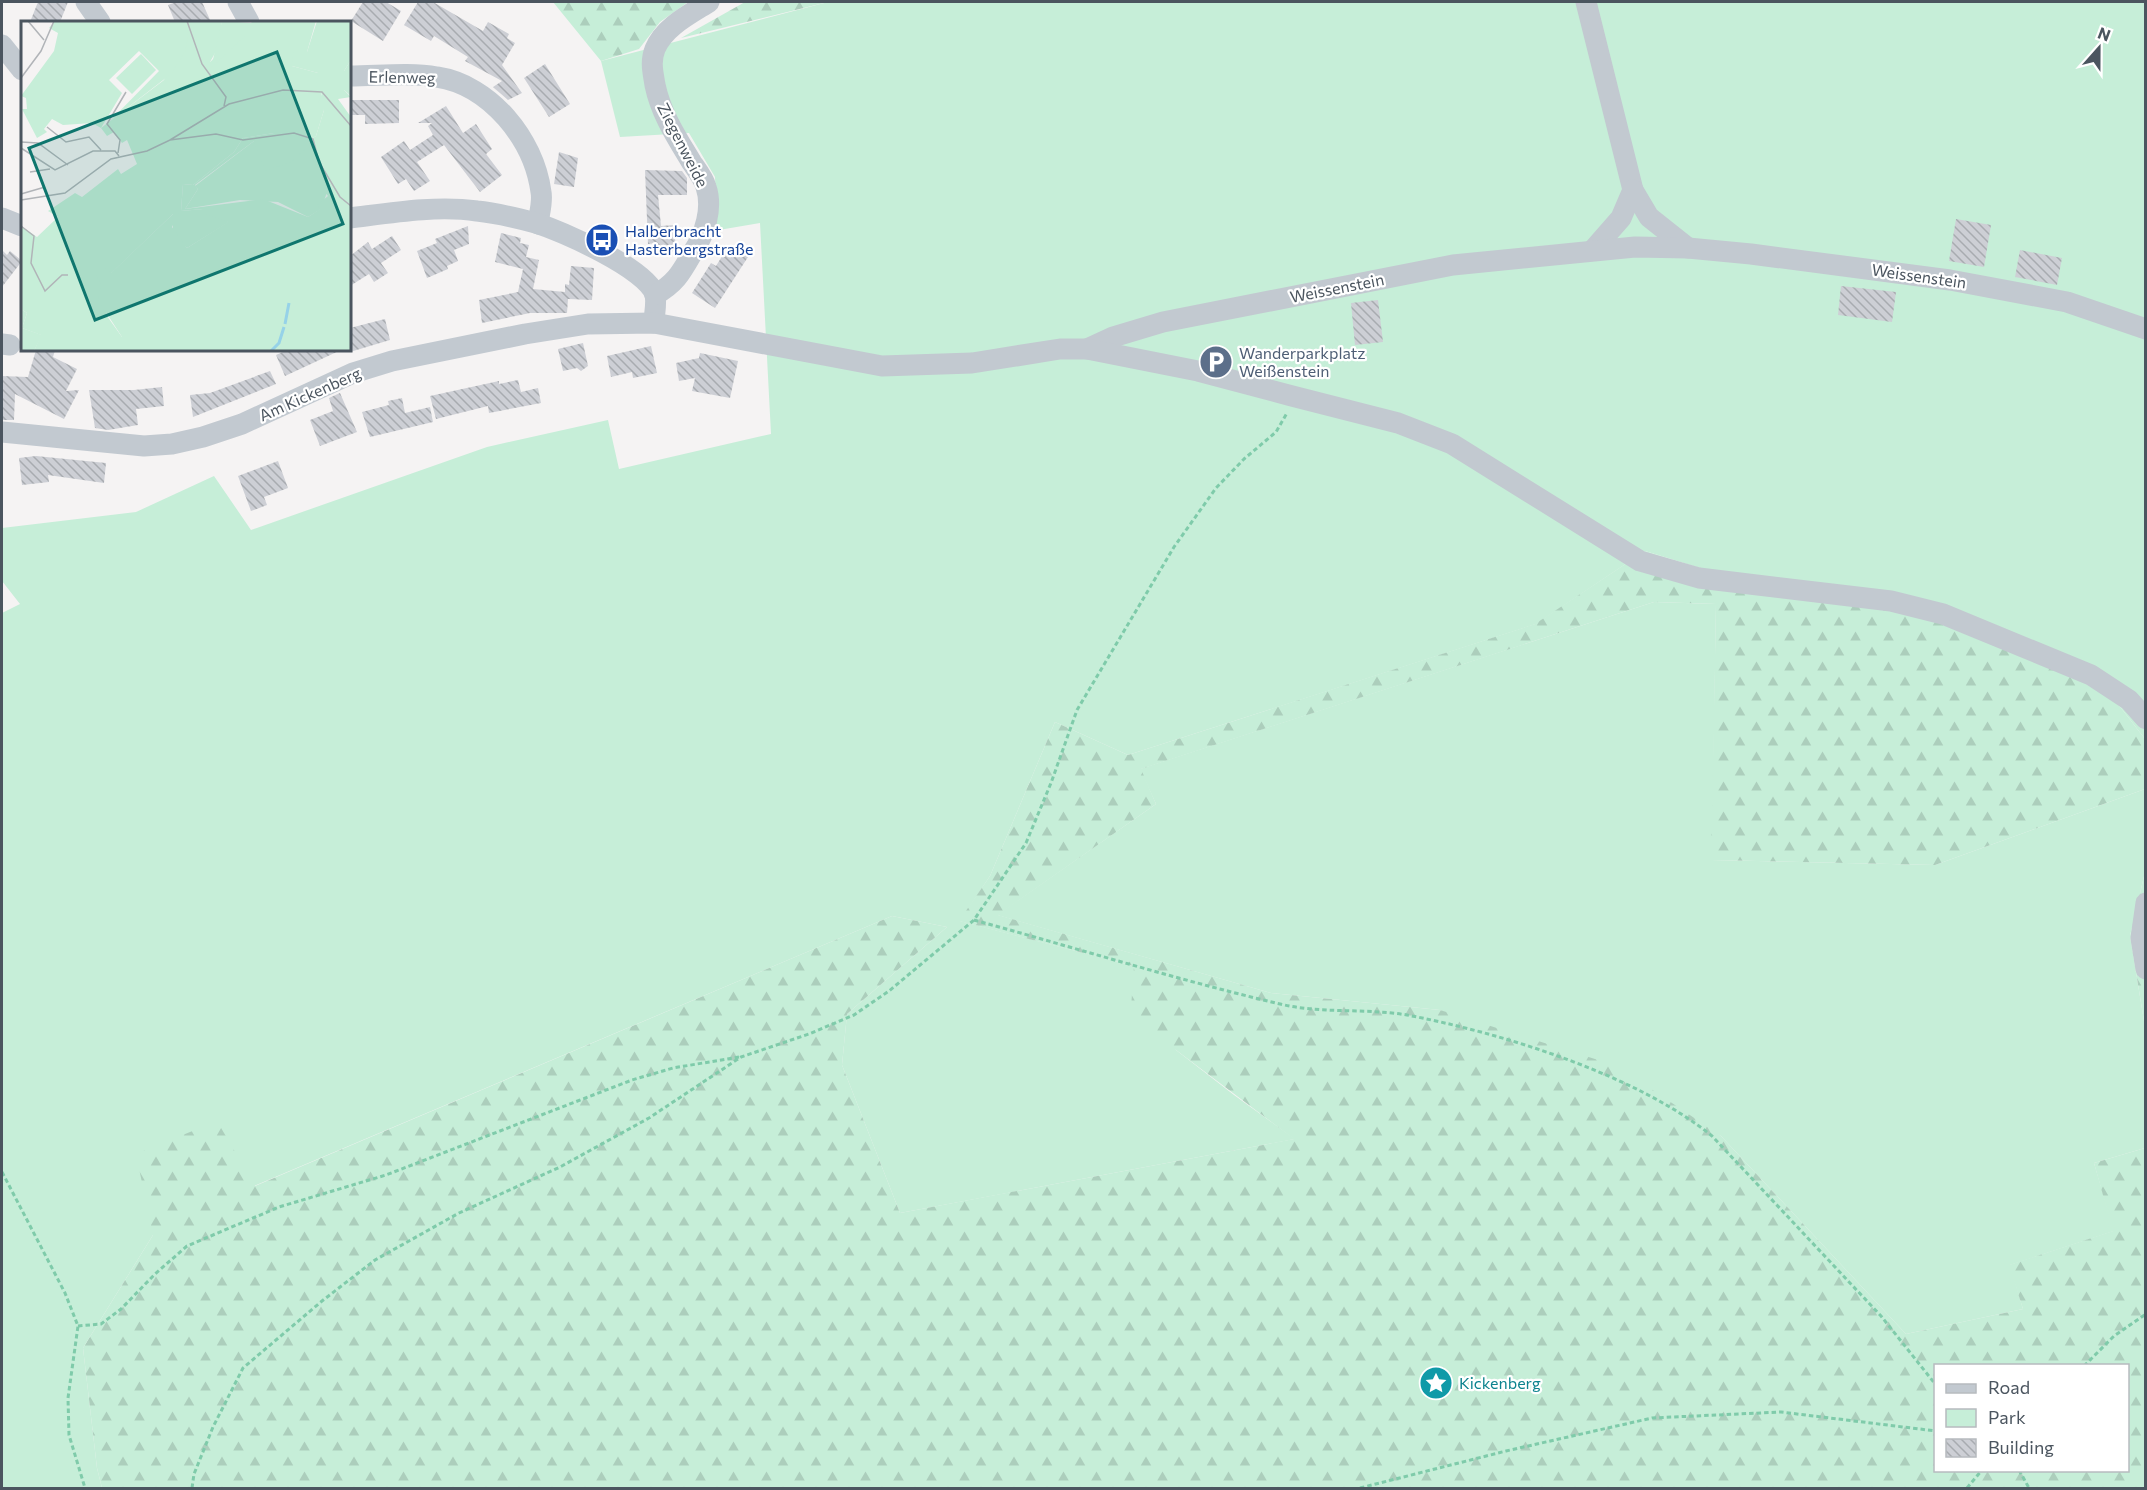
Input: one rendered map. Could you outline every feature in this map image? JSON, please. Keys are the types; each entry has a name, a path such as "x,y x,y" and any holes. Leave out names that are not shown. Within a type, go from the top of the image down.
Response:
{"street":[{"path":"86,2 99,21"},
{"path":"238,2 248,21"},
{"name":"Ziegenweide","path":"655,295 673,285 701,237 708,208 706,186 672,130 657,93 651,63 655,48 662,37 680,20 709,2"},
{"path":"1586,2 1633,190 1649,217 1688,248"},
{"path":"2,45 21,69"},
{"name":"Erlenweg","path":"351,76 436,76 458,82 481,94 516,129 531,158 542,193 538,224"},
{"path":"1593,250 1621,218 1633,190"},
{"path":"351,218 399,213 475,210 538,224 587,245 636,273 647,282 655,295 654,323"},
{"path":"2,218 21,226"},
{"name":"Weissenstein","path":"1087,349 1113,337 1163,322 1453,265 1593,250 1688,248 1833,263 2019,291 2082,306 2145,329"},
{"name":"Am Kickenberg","path":"2,432 144,446 172,444 242,424 353,373 392,362 577,326 654,323 882,366 972,363 1060,349 1087,349"},
{"path":"1087,349 1198,371 1398,423 1452,444 1640,561 1700,578 1891,601 1943,614 2091,675 2128,700 2145,719"},
{"path":"2145,903 2141,938 2145,969"}],"path":[{"path":"78,1326 101,1324 121,1310 187,1246 279,1207 386,1175 632,1080 684,1066 741,1057 809,1034 854,1015 889,991 974,920 1026,843 1051,783 1077,710 1173,547 1222,481 1276,432 1283,421 1292,396"},
{"path":"974,920 1283,1005 1405,1015 1494,1035 1551,1053 1660,1101 1689,1118 1712,1136 1881,1316 1934,1384"},
{"path":"192,1488 194,1474 237,1375 322,1301 375,1260 459,1213 560,1167 649,1118 741,1057"},
{"path":"2,1172 65,1293 78,1326 68,1398 69,1435 85,1488"},
{"path":"2085,1364 2114,1336 2145,1314"},
{"path":"1360,1488 1506,1451 1652,1418 1781,1413 1934,1431"},
{"path":"1967,1488 1980,1472"},
{"path":"2020,1472 2029,1488"}],"green space":[{"path":"553,2 688,2 660,22 639,49 601,61"},
{"path":"745,2 828,2 681,38"},
{"path":"828,2 2145,2 2145,739 2111,695 1645,551 1536,624 1128,755 1055,722 990,876 960,921 1134,966 1176,1050 1295,1139 900,1213 842,1065 847,1014 947,927 892,916 254,1186 153,1235 83,1348 97,1468 102,1488 2,1488 2,613 20,604 2,581 2,528 136,512 214,476 251,530 487,447 608,420 619,469 771,434 760,223 713,231 716,206 715,177 689,133 620,137 601,61"},
{"path":"1645,551 1704,570 1889,603 2040,657 2111,695 2145,739 2145,789 1935,865 1711,860 1716,604 1654,602 1141,769 1156,804 998,915 1271,993 1440,1010 1617,1066 1721,1136 1906,1334 2023,1309 2009,1265 2113,1231 2094,1163 2145,1148 2145,1488 102,1488 97,1468 83,1348 153,1235 136,1154 217,1121 255,1186 892,916 947,927 847,1014 842,1065 900,1213 1294,1139 1176,1050 1131,1008 1134,966 959,921 990,876 1055,722 1128,755 1535,624"},
{"path":"1654,602 1716,604 1712,860 1935,865 2145,789 2145,872 2130,936 2145,1027 2145,1148 2094,1163 2114,1231 2010,1265 2023,1309 1906,1334 1721,1136 1440,1010 1271,993 997,915 1156,804 1140,769"},
{"path":"2145,872 2145,1027 2130,936"}],"building":[{"path":"38,2 68,2 60,21 30,21"},
{"path":"176,2 202,2 211,21 175,21 168,5"},
{"path":"363,2 386,2 401,11 383,41 351,21"},
{"path":"418,2 433,2 483,31 488,22 509,34 507,38 515,43 502,65 522,93 508,100 493,87 502,81 465,61 468,57 434,36 431,41 404,25"},
{"path":"545,64 570,104 549,117 524,78"},
{"path":"351,100 399,100 399,123 365,124 365,115 351,115"},
{"path":"446,106 463,133 476,124 492,149 486,154 502,175 480,192 444,145 417,162 430,181 414,191 406,179 398,184 381,157 404,141 410,150 433,135 428,126 432,123 418,123"},
{"path":"559,152 578,158 574,187 554,184"},
{"path":"645,170 682,171 687,178 687,195 658,195 661,226 674,225 676,251 659,253 658,243 648,244"},
{"path":"1956,219 1991,225 1984,267 1949,261"},
{"path":"468,226 469,244 454,250 458,261 447,266 448,269 427,278 417,251 437,243 435,239"},
{"path":"501,233 521,238 520,243 529,245 526,257 539,260 533,289 565,292 565,284 569,285 571,266 594,268 592,300 568,299 567,313 530,313 482,323 479,300 518,292 523,269 495,262"},
{"path":"392,236 401,250 381,263 388,273 374,282 369,274 351,285 351,255 368,242 372,249"},
{"path":"729,245 748,257 715,308 692,293 711,263 716,266"},
{"path":"2,250 7,255 10,251 21,262 2,287"},
{"path":"2020,250 2062,258 2057,285 2015,277"},
{"path":"1841,286 1896,292 1892,322 1838,315"},
{"path":"1378,300 1383,342 1355,345 1351,303"},
{"path":"385,319 390,340 350,352 351,328"},
{"path":"583,343 588,366 581,371 577,368 563,371 558,349"},
{"path":"651,346 657,373 633,378 632,372 611,377 607,356"},
{"path":"36,351 55,351 53,357 77,369 66,391 79,390 64,419 15,394 14,420 2,420 2,376 28,377"},
{"path":"285,351 339,351 285,376 276,355"},
{"path":"700,353 738,361 730,398 692,391 695,378 679,381 676,363 699,358"},
{"path":"270,371 276,384 193,417 190,395 210,393"},
{"path":"518,380 521,392 538,388 541,403 489,413 488,406 436,419 430,396 499,381 499,384"},
{"path":"162,387 164,406 136,409 138,425 108,430 95,428 89,390 134,390"},
{"path":"340,393 357,432 320,446 310,420 333,411 329,398"},
{"path":"402,398 405,413 430,407 433,422 370,437 362,412 389,405 388,401"},
{"path":"36,456 106,463 104,483 48,475 49,482 22,485 19,458"},
{"path":"278,461 288,488 264,497 267,505 251,511 238,476"}],"place":[{"name":"Halberbracht Hasterbergstraße","path":"602,240"},
{"name":"Wanderparkplatz Weißenstein","path":"1216,362"},
{"name":"Kickenberg","path":"1436,1383"}]}
